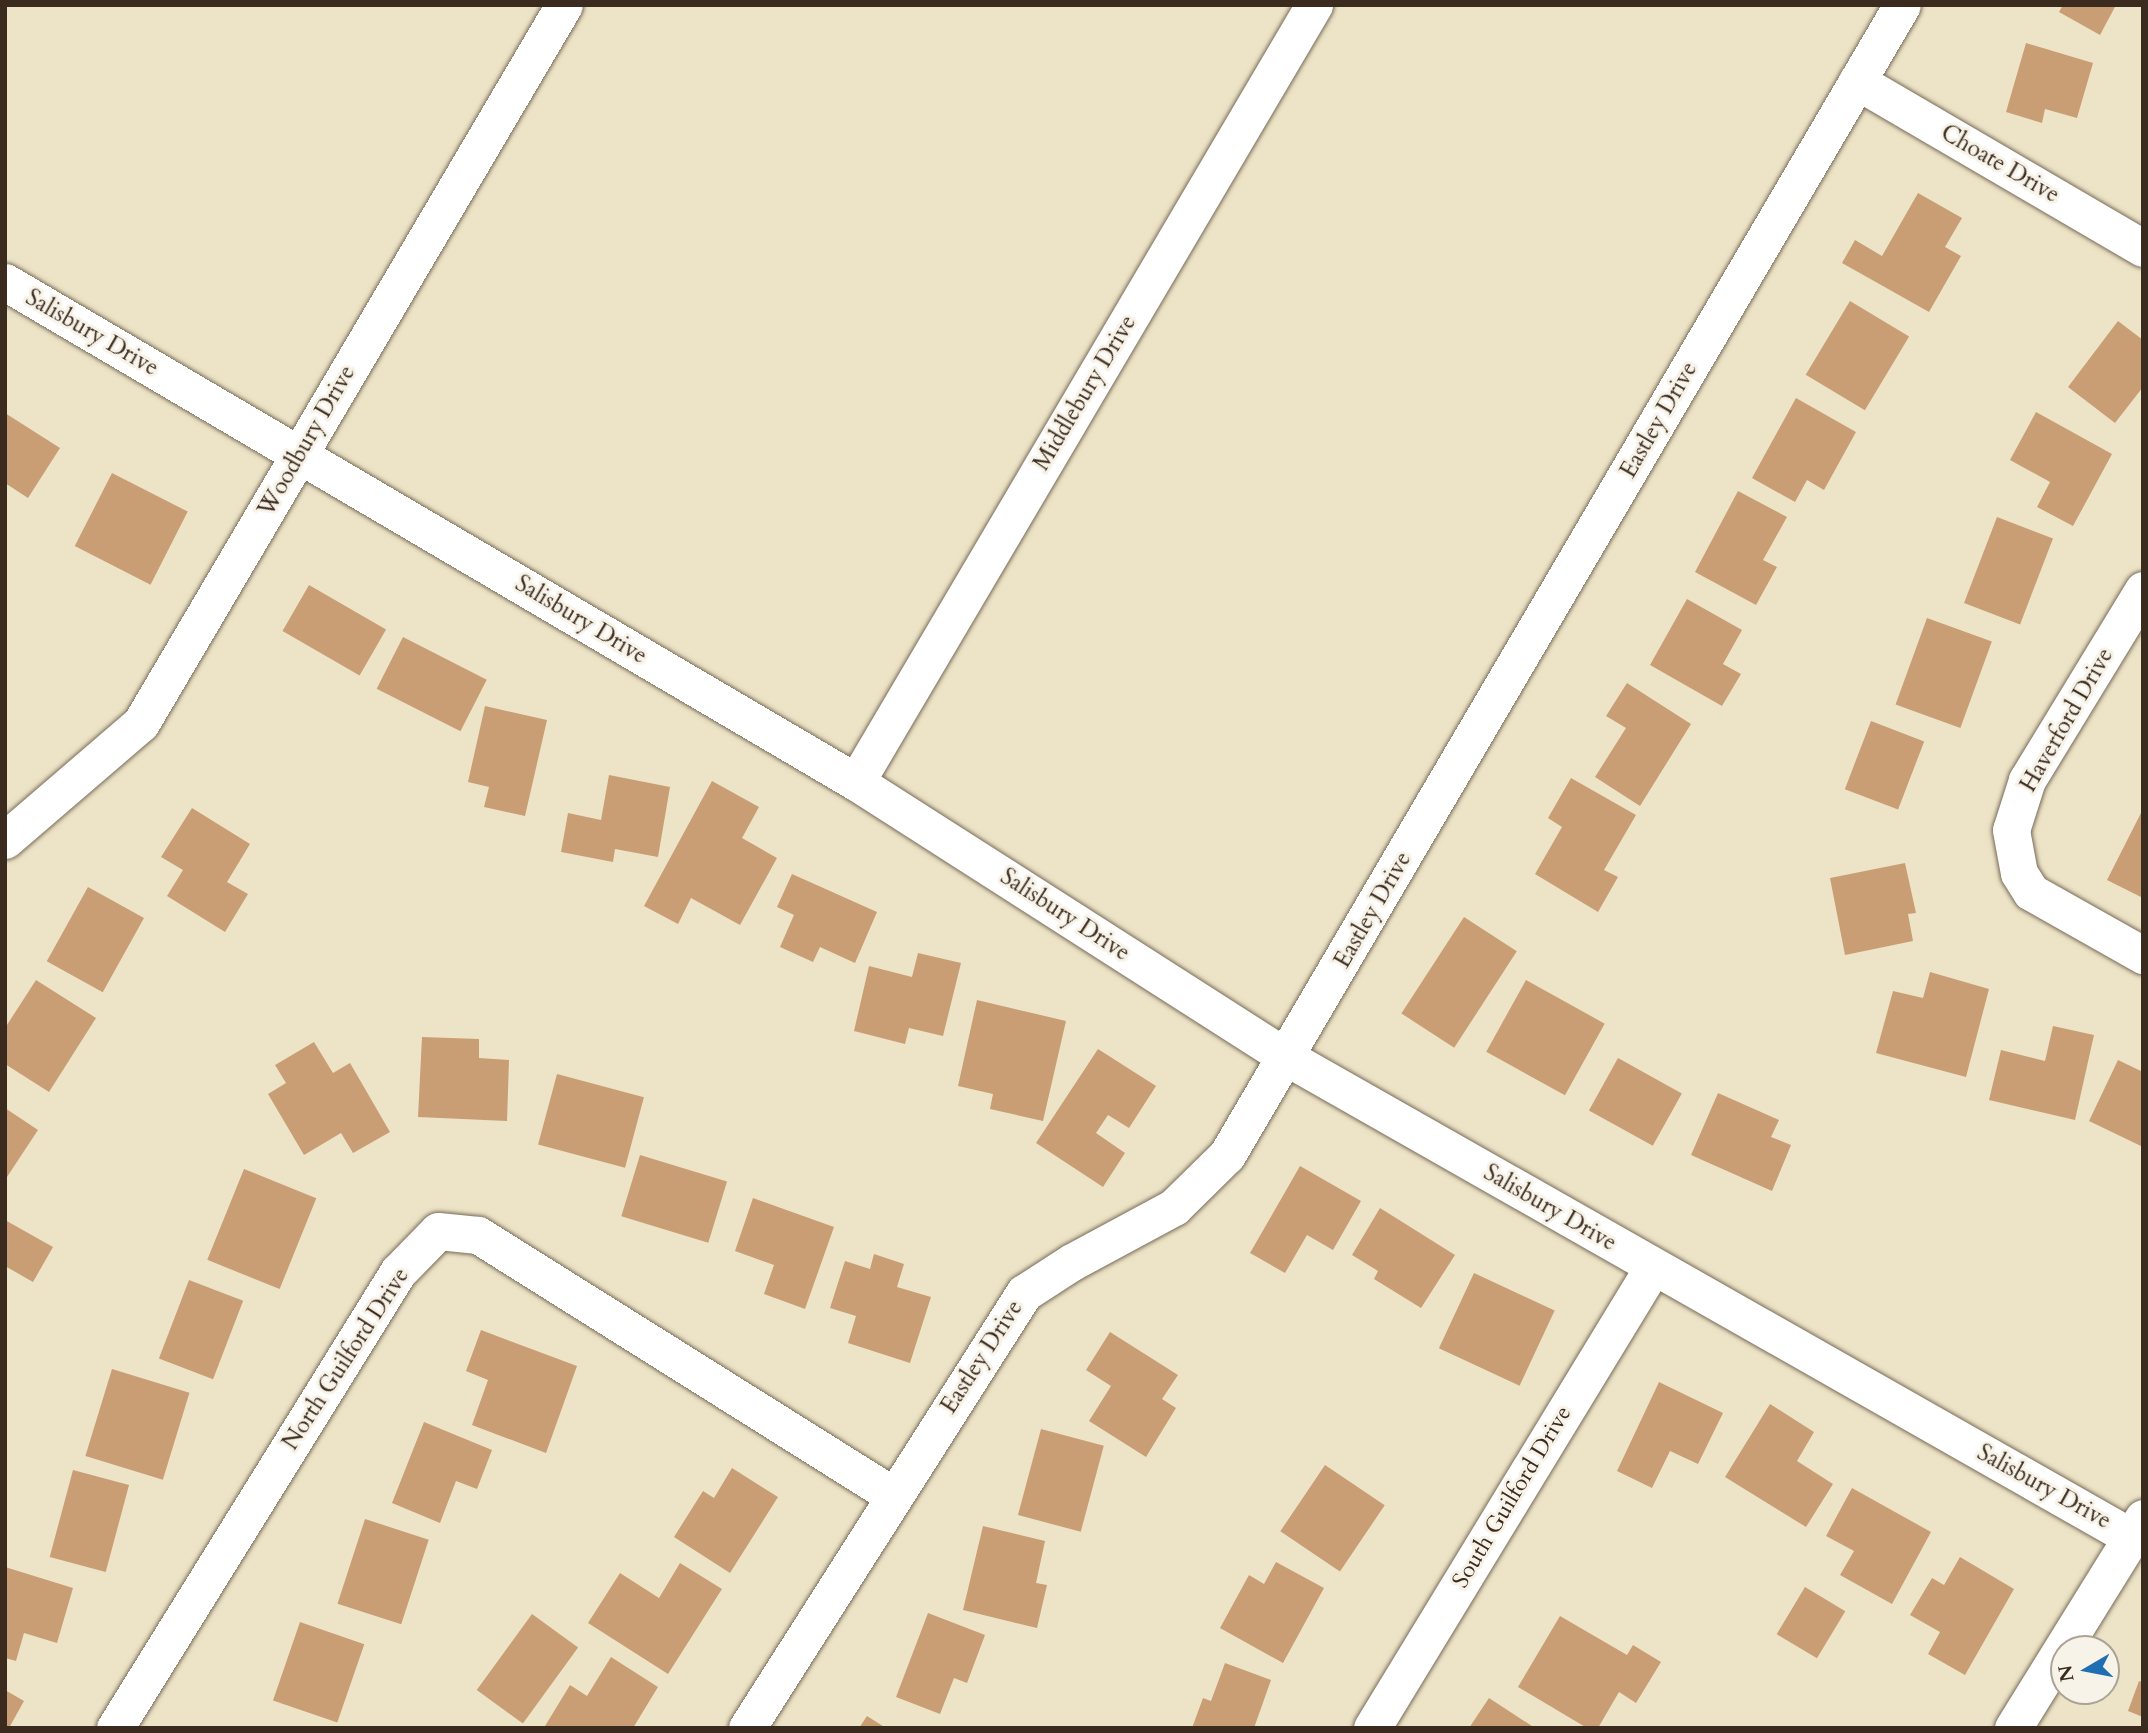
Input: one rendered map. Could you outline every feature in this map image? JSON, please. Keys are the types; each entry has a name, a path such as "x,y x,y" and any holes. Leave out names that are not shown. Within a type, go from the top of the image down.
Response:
{"street":[{"name":"Woodbury Drive","path":"5,840 141,723 564,5"},
{"name":"Middlebury Drive","path":"856,782 1314,5"},
{"name":"Eastley Drive","path":"747,1728 892,1494 1024,1293 1174,1207 1227,1156 1902,5"},
{"name":"Choate Drive","path":"1857,81 2143,248"},
{"name":"Salisbury Drive","path":"5,282 856,782 1286,1057 1653,1267 2137,1527"},
{"name":"Haverford Drive","path":"2143,590 2027,780 2011,830 2019,873 2031,892 2143,955"},
{"name":"North Guilford Drive","path":"115,1728 398,1272 438,1231 478,1235 892,1494"},
{"name":"South Guilford Drive","path":"1371,1728 1653,1267"},
{"path":"2013,1728 2137,1527"}],"building":[{"path":"2063,5 2116,5 2100,35 2059,12"},
{"path":"2026,43 2093,63 2077,118 2045,109 2042,123 2006,112"},
{"path":"1918,193 1962,218 1945,247 1961,256 1929,312 1842,263 1855,240 1882,256"},
{"path":"1850,301 1909,337 1865,410 1806,375"},
{"path":"2118,321 2143,340 2143,387 2115,423 2068,387"},
{"path":"1796,398 1856,432 1824,490 1807,480 1795,502 1752,478"},
{"path":"2036,412 2112,454 2073,526 2037,507 2050,482 2010,460"},
{"path":"5,413 60,448 28,498 5,483"},
{"path":"112,473 188,512 151,585 75,546"},
{"path":"1738,491 1787,517 1763,560 1777,567 1756,605 1695,572"},
{"path":"1997,517 2053,539 2020,624 1964,603"},
{"path":"309,585 386,630 360,675 282,631"},
{"path":"1687,599 1742,630 1723,664 1741,674 1722,706 1650,665"},
{"path":"1927,618 1992,642 1960,728 1896,704"},
{"path":"403,637 487,680 460,731 377,689"},
{"path":"1627,683 1691,724 1640,806 1595,777 1626,728 1606,716"},
{"path":"485,706 547,720 525,816 484,807 489,787 468,782"},
{"path":"1871,721 1924,741 1898,810 1845,789"},
{"path":"609,775 670,787 658,857 615,849 613,862 561,852 568,813 601,820"},
{"path":"1571,778 1636,815 1604,870 1618,877 1598,912 1535,874 1562,827 1548,818"},
{"path":"712,781 759,807 742,838 777,858 740,925 691,898 678,924 644,906"},
{"path":"192,808 250,844 227,882 248,894 225,932 167,896 183,870 161,857"},
{"path":"2143,809 2143,898 2107,880"},
{"path":"1905,863 1916,913 1908,914 1913,941 1845,955 1830,878"},
{"path":"792,874 877,912 855,963 820,947 813,962 780,947 794,915 777,907"},
{"path":"88,887 144,918 103,992 47,961"},
{"path":"1464,917 1517,951 1454,1048 1401,1013"},
{"path":"918,953 961,963 943,1036 909,1028 905,1044 854,1031 869,966 912,977"},
{"path":"1930,972 1989,989 1966,1077 1876,1053 1893,991 1923,998"},
{"path":"36,980 96,1018 49,1092 5,1064 5,1028"},
{"path":"1526,980 1605,1024 1565,1095 1486,1052"},
{"path":"977,1000 1066,1021 1043,1121 990,1109 993,1094 958,1086"},
{"path":"2053,1026 2094,1035 2075,1120 1989,1100 2001,1050 2045,1061"},
{"path":"422,1037 479,1039 479,1058 509,1060 507,1121 418,1117"},
{"path":"314,1042 333,1073 350,1063 390,1132 353,1153 341,1133 304,1155 268,1094 286,1083 275,1065"},
{"path":"1098,1049 1156,1086 1129,1128 1108,1115 1096,1133 1125,1153 1103,1187 1036,1143"},
{"path":"1618,1058 1682,1093 1653,1146 1589,1110"},
{"path":"2118,1060 2143,1072 2143,1147 2089,1121"},
{"path":"557,1074 644,1097 625,1168 538,1145"},
{"path":"1718,1093 1779,1120 1771,1137 1791,1145 1772,1191 1691,1155"},
{"path":"5,1108 38,1130 5,1180"},
{"path":"640,1155 727,1182 708,1243 621,1216"},
{"path":"1300,1166 1361,1201 1333,1250 1307,1235 1285,1273 1250,1253"},
{"path":"244,1169 316,1198 280,1289 207,1260"},
{"path":"753,1198 834,1227 805,1309 764,1294 774,1265 735,1251"},
{"path":"1380,1208 1455,1255 1421,1308 1374,1279 1378,1271 1352,1255"},
{"path":"5,1220 53,1247 33,1282 5,1266"},
{"path":"874,1254 904,1264 897,1287 931,1297 910,1363 848,1343 856,1316 830,1308 845,1261 870,1269"},
{"path":"1474,1273 1555,1311 1520,1386 1439,1348"},
{"path":"189,1280 243,1301 213,1379 159,1358"},
{"path":"481,1330 577,1366 546,1453 472,1425 488,1380 466,1371"},
{"path":"1110,1332 1178,1375 1162,1399 1176,1408 1146,1457 1089,1421 1111,1386 1086,1370"},
{"path":"112,1369 189,1393 163,1480 85,1456"},
{"path":"1659,1382 1723,1413 1698,1464 1670,1451 1652,1488 1617,1471"},
{"path":"1770,1404 1814,1432 1797,1461 1833,1484 1806,1527 1725,1477"},
{"path":"424,1422 492,1450 477,1489 456,1481 440,1523 392,1503"},
{"path":"1041,1429 1104,1446 1081,1532 1018,1515"},
{"path":"1325,1465 1385,1505 1340,1572 1280,1531"},
{"path":"732,1468 778,1497 730,1573 674,1537 703,1491 714,1498"},
{"path":"73,1470 129,1485 106,1572 50,1557"},
{"path":"1852,1488 1931,1532 1892,1604 1840,1575 1854,1551 1826,1536"},
{"path":"365,1519 429,1540 401,1624 337,1604"},
{"path":"983,1526 1045,1541 1036,1583 1047,1585 1037,1628 963,1610"},
{"path":"1960,1557 2014,1589 1965,1675 1928,1654 1940,1632 1910,1615 1932,1578 1944,1585"},
{"path":"1276,1562 1324,1588 1283,1663 1220,1628 1249,1575 1264,1584"},
{"path":"680,1563 722,1589 668,1674 588,1623 620,1573 659,1598"},
{"path":"5,1567 73,1588 57,1643 24,1633 16,1661 5,1658"},
{"path":"1805,1587 1845,1611 1817,1658 1777,1634"},
{"path":"928,1613 985,1635 967,1683 954,1678 940,1714 896,1697"},
{"path":"532,1614 578,1648 523,1724 477,1690"},
{"path":"1560,1616 1627,1655 1633,1645 1661,1662 1636,1703 1619,1692 1598,1728 1587,1728 1518,1687"},
{"path":"300,1622 364,1644 337,1723 273,1700"},
{"path":"611,1657 658,1687 633,1728 545,1726 570,1685 587,1696"},
{"path":"1225,1663 1271,1680 1254,1728 1192,1728 1203,1698 1211,1701"},
{"path":"2139,1681 2143,1682 2143,1717 2128,1711"},
{"path":"5,1690 24,1701 9,1728 5,1728"},
{"path":"1489,1698 1535,1728 1469,1728"},
{"path":"867,1716 886,1728 859,1728"}]}
